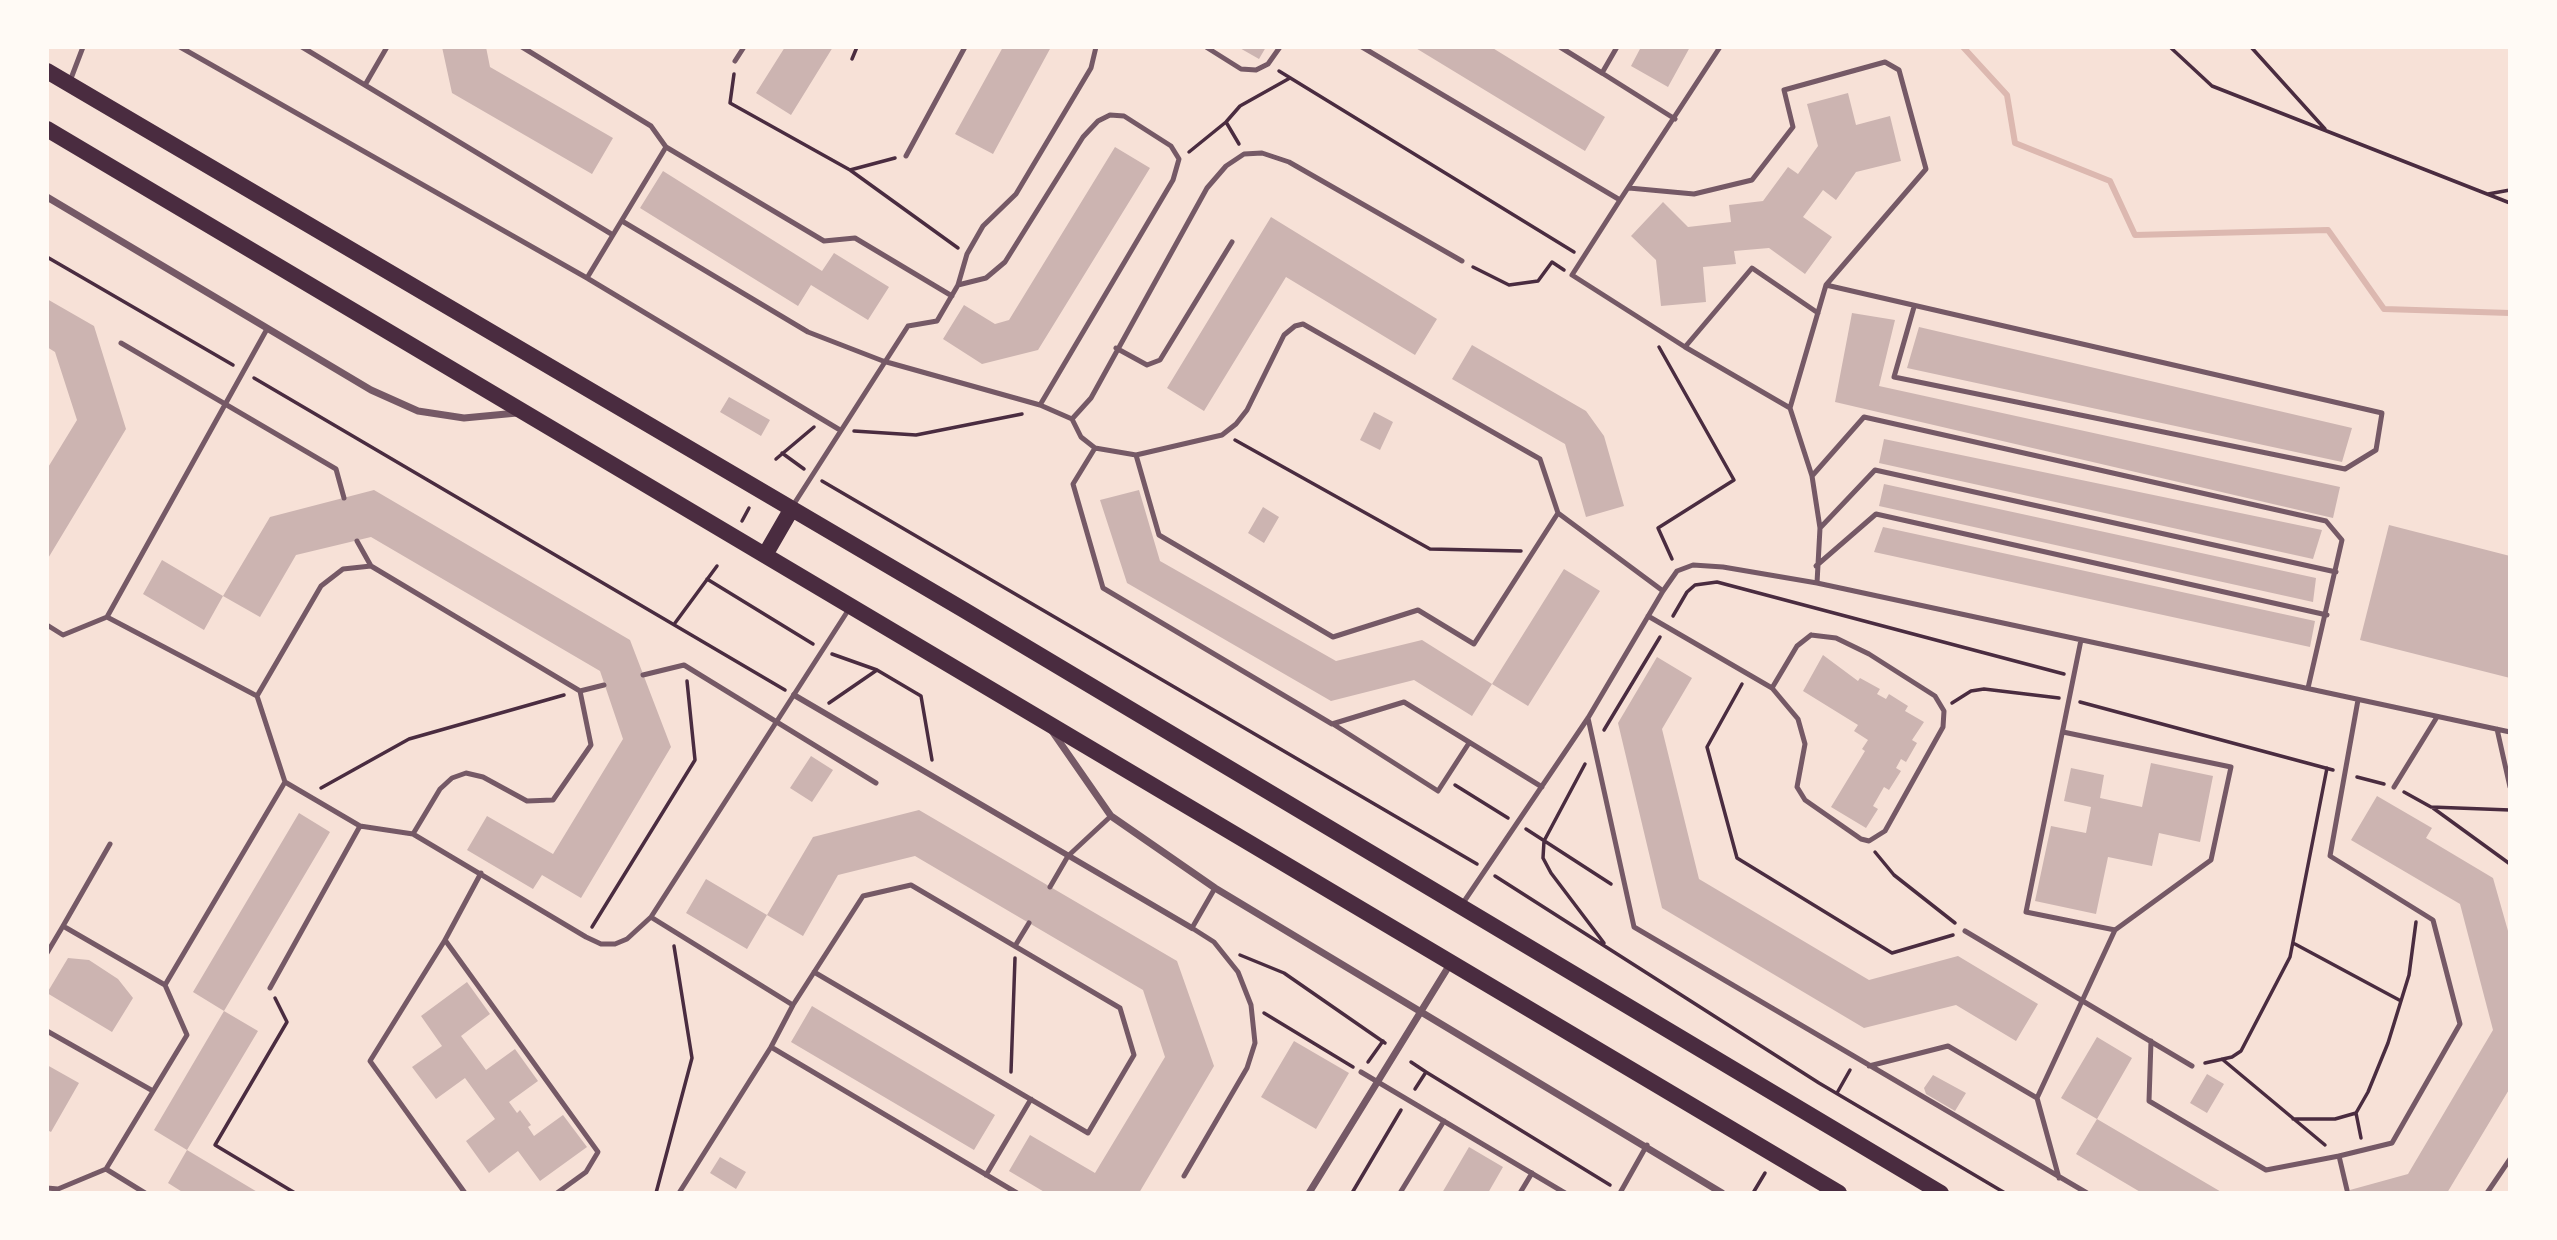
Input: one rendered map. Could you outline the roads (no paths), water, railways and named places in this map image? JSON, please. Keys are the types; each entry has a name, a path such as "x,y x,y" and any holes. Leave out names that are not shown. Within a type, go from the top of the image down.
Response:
{"main road":[{"path":"47,71 1461,906 1941,1193"},
{"path":"47,129 1839,1193"},
{"path":"765,555 791,510"}],"street":[{"path":"47,197 371,390 418,411 464,418 525,412"},
{"path":"794,695 1192,929"},
{"path":"1045,722 1111,816 1214,888 1723,1193"},
{"path":"1309,1193 1452,961"}],"lane":[{"path":"69,83 83,47"},
{"path":"180,47 587,278 840,430"},
{"path":"302,47 613,235"},
{"path":"365,85 387,47"},
{"path":"522,47 651,126 666,147 824,241 855,238 952,296"},
{"path":"735,61 744,47"},
{"path":"906,156 965,47"},
{"path":"791,510 883,361 908,326 937,321 958,285 967,254 983,226 1016,194 1091,68 1096,47"},
{"path":"1206,47 1241,69 1256,71 1268,64 1280,47"},
{"path":"1362,47 1620,200"},
{"path":"1560,47 1675,120"},
{"path":"1602,73 1617,47"},
{"path":"1720,47 1572,275 1685,347 1790,408"},
{"path":"1629,188 1694,194 1752,180 1793,127 1784,90 1885,62 1899,70 1926,169 1826,285 1790,408 1812,476 1820,528 1816,566 1818,583"},
{"path":"958,285 986,278 1006,262 1083,136 1098,121 1110,116 1124,116 1171,146 1178,159 1173,180 1040,405"},
{"path":"587,278 666,147"},
{"path":"1072,419 1091,398 1116,348 1207,188 1226,166 1244,154 1262,153 1289,162 1462,261"},
{"path":"622,221 808,332 883,361 1040,405 1072,419 1082,437 1095,448 1136,455 1223,435 1237,424 1247,410 1284,335 1295,326 1303,324 1540,459 1559,513 1663,591"},
{"path":"1116,348 1147,365 1160,360 1232,242"},
{"path":"1685,347 1752,268 1818,313"},
{"path":"1826,285 2382,413 2376,450 2344,469 1894,377 1914,307"},
{"path":"47,625 63,635 107,617 267,329"},
{"path":"121,343 336,469 344,498"},
{"path":"1812,476 1864,417 2326,521 2342,540 2327,615 2308,688"},
{"path":"1095,448 1073,484 1103,588 1332,724 1438,791 1469,743"},
{"path":"1136,455 1159,535 1333,637 1418,610 1474,643 1559,513"},
{"path":"1820,528 1875,470 2336,572"},
{"path":"1816,566 1876,514 2327,615"},
{"path":"357,541 371,566 580,691 604,685"},
{"path":"1461,906 1588,718 1663,591 1677,571 1693,565 1723,567 1818,583 2510,732"},
{"path":"257,696 321,586 343,569 371,566"},
{"path":"107,617 257,696 285,782 360,826 413,834 586,937 601,944 615,944 627,939 650,916 850,606"},
{"path":"1648,616 1772,688 1798,719 1805,744 1797,787 1805,800 1861,839 1869,841 1885,831 1943,727 1944,711 1934,696 1869,654 1836,638 1811,635 1797,646 1772,688"},
{"path":"2081,640 2026,912 2115,930"},
{"path":"643,675 684,665 876,783"},
{"path":"413,834 440,789 452,778 466,773 483,777 527,802 553,800 591,745 580,691"},
{"path":"2151,1041 2149,1101 2266,1170 2392,1143 2460,1024 2432,920 2330,856 2358,700"},
{"path":"1332,724 1404,702 1542,787"},
{"path":"2394,787 2437,717"},
{"path":"1588,718 1634,927 2087,1193"},
{"path":"2497,729 2510,787"},
{"path":"2059,1178 2037,1098 2115,930 2211,860 2231,767 2063,732"},
{"path":"165,985 285,782"},
{"path":"1050,887 1068,856 1111,816"},
{"path":"270,988 360,826"},
{"path":"47,953 110,844"},
{"path":"465,1193 370,1061 445,940 481,873"},
{"path":"679,1193 771,1047 793,1005 814,972 863,896 911,885 1015,946 1120,1008 1133,1055 1088,1133 814,972"},
{"path":"1184,1176 1247,1068 1255,1043 1251,1005 1238,972 1214,942 1192,929 1214,888"},
{"path":"650,916 793,1005"},
{"path":"1015,946 1029,923"},
{"path":"47,1188 58,1189 106,1169 187,1035 165,985 63,926"},
{"path":"1965,931 2192,1066"},
{"path":"445,940 598,1152 586,1172 557,1193"},
{"path":"47,1031 153,1091"},
{"path":"1869,1066 1948,1046 2037,1098"},
{"path":"771,1047 1017,1193"},
{"path":"1361,1072 1565,1193"},
{"path":"986,1175 1031,1100"},
{"path":"1400,1193 1444,1121"},
{"path":"1620,1193 1647,1146"},
{"path":"2339,1156 2347,1190"},
{"path":"2487,1193 2510,1159"},
{"path":"106,1169 145,1193"},
{"path":"1520,1193 1532,1173"}],"waterway":[{"path":"1963,47 2007,95 2015,143 2110,181 2135,235 2328,230 2384,309 2510,313"}]}
